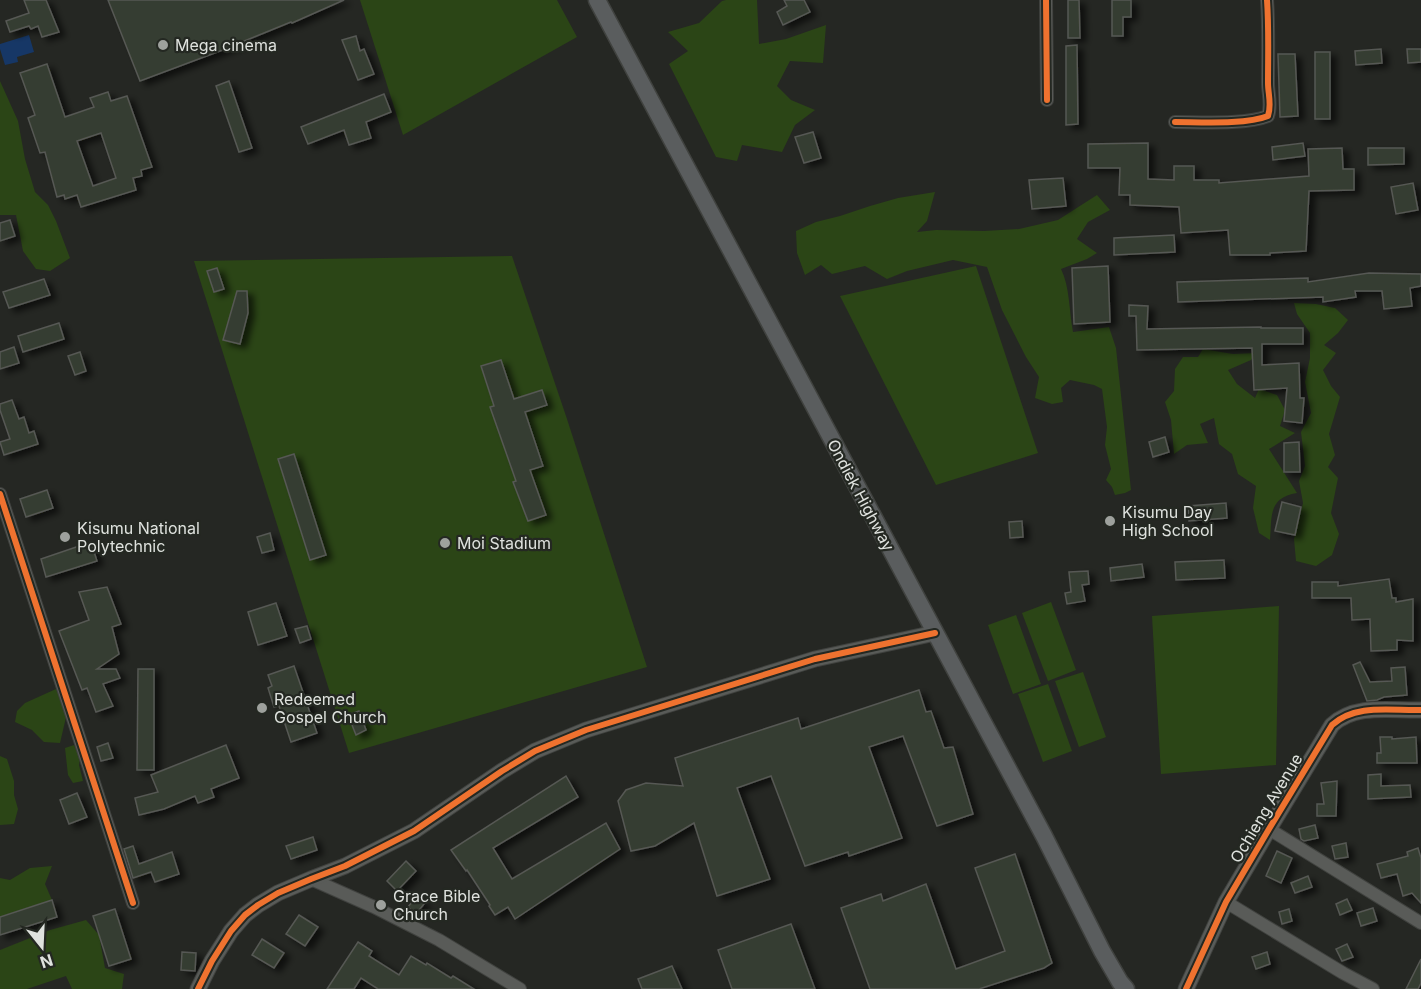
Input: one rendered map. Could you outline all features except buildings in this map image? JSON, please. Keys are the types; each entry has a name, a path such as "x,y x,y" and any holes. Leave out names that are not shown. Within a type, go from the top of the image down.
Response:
{"main road":[{"name":"Ondiek Highway","path":"597,0 1044,836 1102,951 1126,989"}],"street":[{"path":"1046,0 1047,100"},
{"path":"1175,122 1233,122 1268,116 1270,110 1267,0"},
{"path":"0,494 133,903"},
{"path":"198,989 231,931 244,915 258,904 278,893 345,866 414,831 535,751 586,730 815,659 935,633"},
{"name":"Ochieng Avenue","path":"1186,989 1226,902 1327,732 1339,719 1356,712 1421,710"},
{"path":"1269,829 1421,923"},
{"path":"311,879 440,940 520,989"},
{"path":"1226,902 1373,989"}],"green space":[{"path":"360,0 557,0 577,37 403,135"},
{"path":"757,0 759,44 786,39 826,25 823,63 790,61 777,86 791,100 815,110 795,125 782,152 742,145 737,161 716,157 669,64 688,51 668,32 699,23 722,1"},
{"path":"0,81 18,121 25,159 35,192 48,205 70,258 50,271 36,269 23,251 16,215 0,215"},
{"path":"935,192 927,221 917,232 1019,229 1058,220 1097,195 1110,210 1088,222 1077,239 1097,253 1061,269 1068,291 1073,332 1109,327 1116,348 1131,490 1115,495 1106,480 1111,469 1105,445 1107,427 1102,389 1070,380 1061,388 1063,402 1052,404 1035,398 1039,377 1002,310 987,267 953,260 907,271 887,279 865,266 832,274 821,265 805,275 797,253 796,231 816,222 898,198"},
{"name":"Moi Stadium","path":"512,256 647,667 349,753 194,261"},
{"path":"976,266 1038,453 936,485 840,296"},
{"path":"1294,303 1335,308 1348,320 1324,345 1336,353 1323,370 1340,397 1329,434 1335,455 1328,467 1338,478 1331,513 1339,534 1332,555 1316,566 1296,561 1294,539 1303,503 1299,481 1305,466 1301,432 1311,413 1305,382 1310,358 1310,333 1297,314"},
{"path":"1203,349 1233,354 1256,353 1251,360 1228,370 1237,384 1255,398 1259,389 1277,395 1285,410 1280,426 1295,433 1269,449 1297,493 1281,499 1273,509 1270,540 1259,533 1253,508 1256,486 1238,474 1232,454 1219,444 1214,418 1200,424 1208,443 1187,445 1174,454 1171,420 1165,402 1174,391 1175,369 1183,357 1198,357"},
{"path":"1051,602 1076,670 1048,681 1022,613"},
{"path":"1279,606 1276,765 1161,774 1152,616"},
{"path":"1016,615 1041,684 1013,694 988,625"},
{"path":"1083,672 1106,737 1079,747 1055,681"},
{"path":"1048,684 1072,751 1043,762 1018,694"},
{"path":"56,689 67,713 60,743 44,742 32,730 15,722 17,711 25,703"},
{"path":"74,745 80,759 79,765 83,781 73,783 68,775 65,748"},
{"path":"0,756 7,759 14,781 14,795 18,809 14,824 0,825"},
{"path":"52,866 45,884 52,900 0,917 0,878 10,880 30,868"},
{"path":"86,920 99,935 105,968 124,974 122,989 72,989 66,976 27,989 0,989 0,950 50,930"}],"water":[{"path":"29,35 34,52 17,57 18,62 5,65 0,44"}],"cycle path":[{"path":"1046,0 1047,100"},
{"path":"1175,122 1235,122 1268,116 1270,104 1267,0"},
{"path":"0,494 133,903"},
{"path":"198,989 231,931 245,915 258,905 278,893 345,866 414,831 535,751 586,730 815,659 935,633"},
{"path":"1186,989 1226,902 1332,725 1342,718 1363,711 1421,710"}],"place":[{"name":"Mega cinema","path":"163,45"},
{"name":"Kisumu Day High School","path":"1110,521"},
{"name":"Kisumu National Polytechnic","path":"65,537"},
{"name":"Moi Stadium","path":"445,543"},
{"name":"Redeemed Gospel Church","path":"262,708"},
{"name":"Grace Bible Church","path":"381,905"}]}
